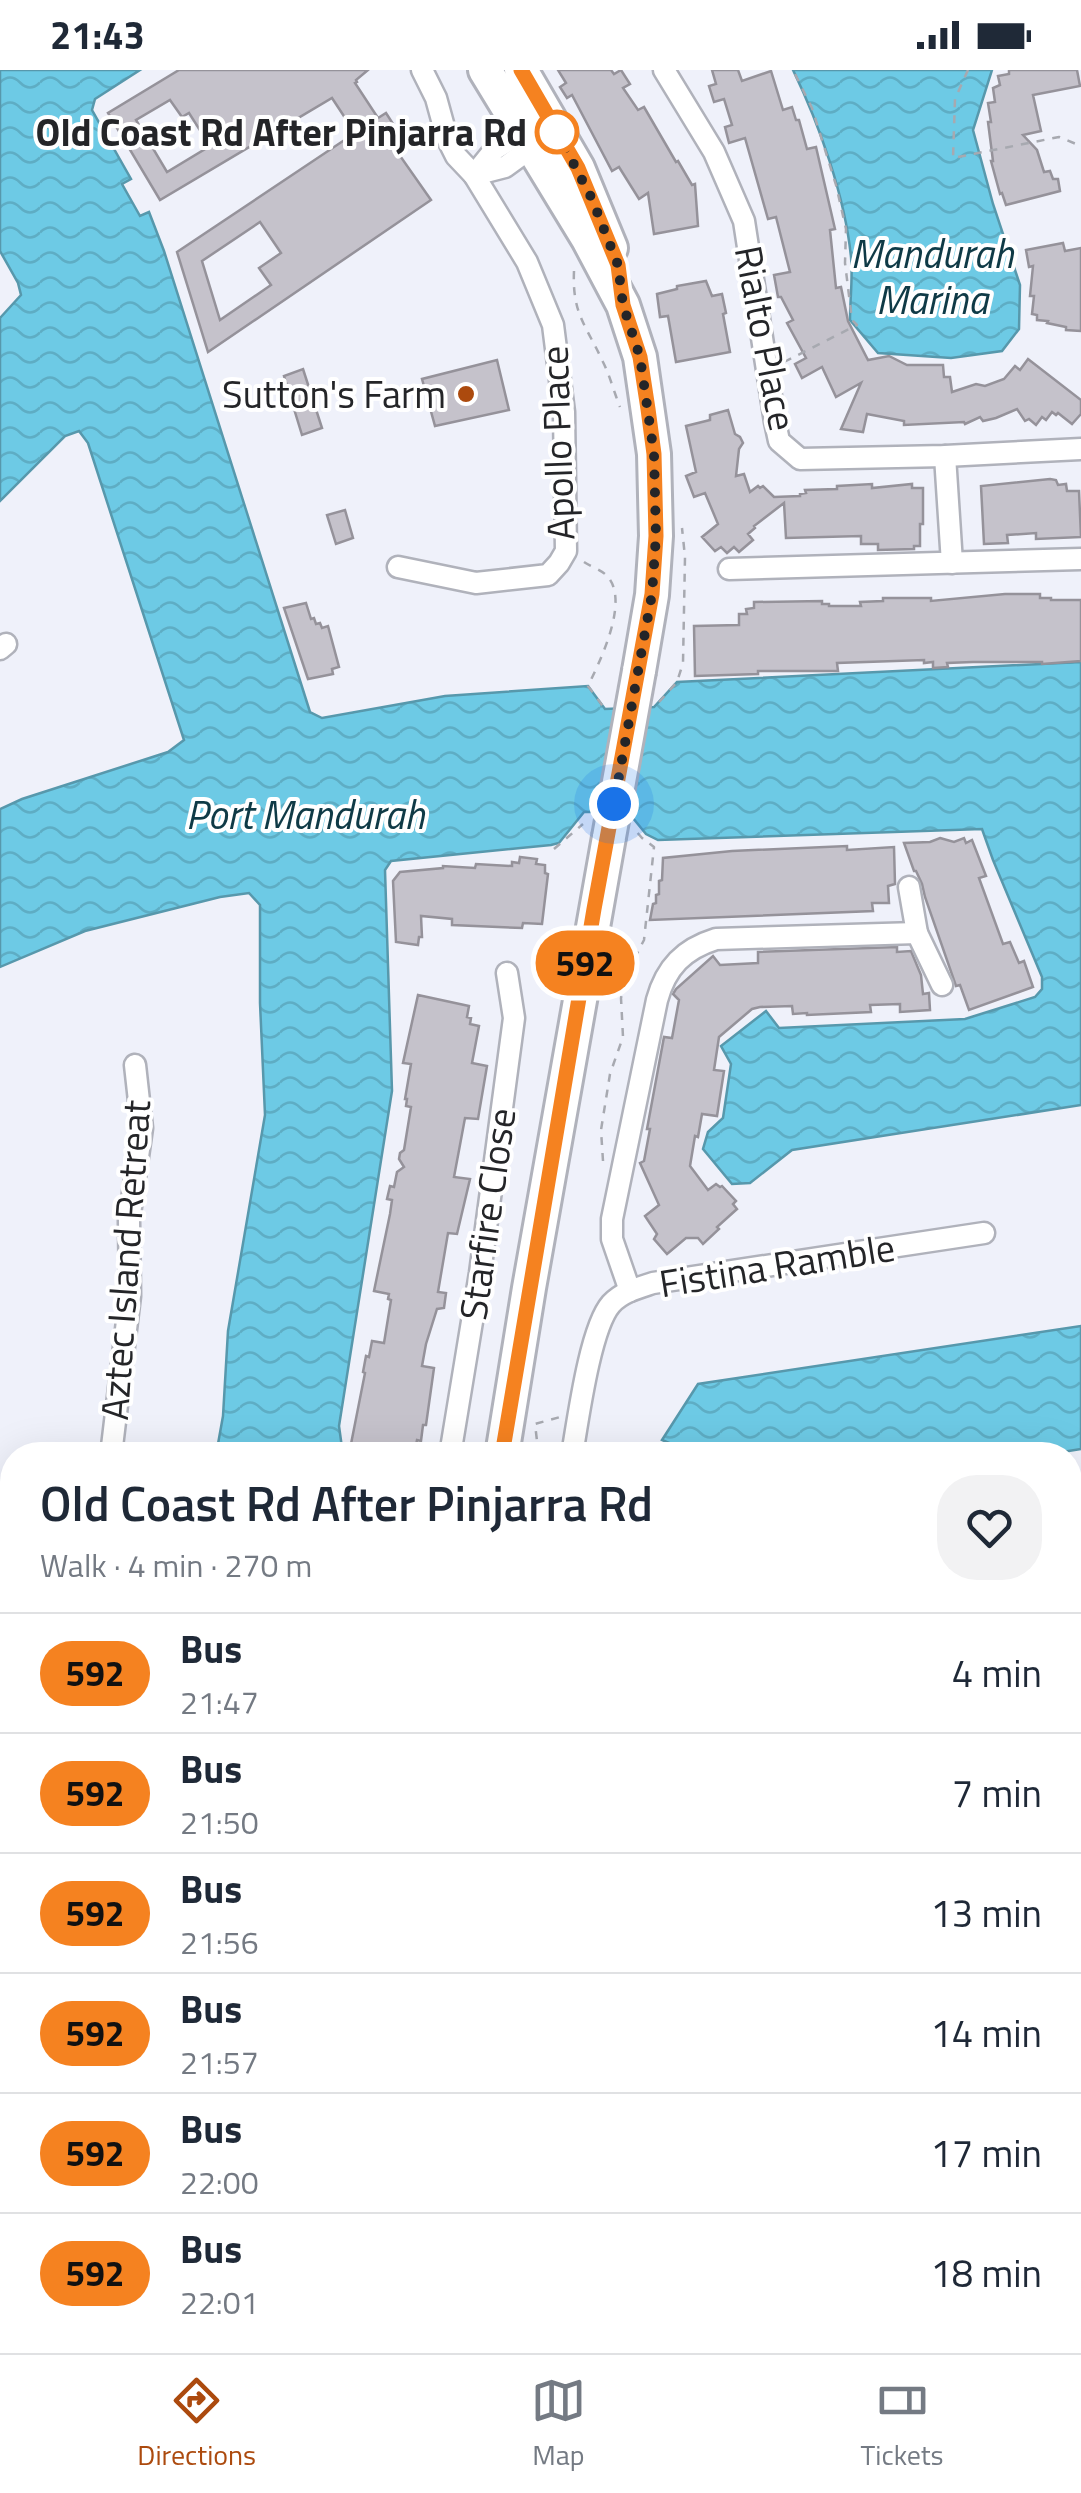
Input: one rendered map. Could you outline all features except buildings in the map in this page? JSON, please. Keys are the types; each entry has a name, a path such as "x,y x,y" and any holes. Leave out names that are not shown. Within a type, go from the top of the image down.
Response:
{"main road":[{"path":"485,70 578,168 618,265 623,305 640,357 654,454 656,536 652,594 532,1269 510,1442"},
{"path":"521,70 540,131"}],"street":[{"name":"Apollo Place","path":"398,567 476,582 548,575 566,550 564,412 553,325 527,262 474,174 456,156 422,70"},
{"name":"Rialto Place","path":"664,70 714,152 744,221 780,441 800,459 1081,449"},
{"path":"474,174 505,167 540,131"},
{"path":"945,456 952,563"},
{"path":"729,569 1081,559"},
{"path":"910,887 917,933 942,985"},
{"path":"630,1291 612,1239 612,1219 657,1000 662,981 673,964 696,946 716,939 917,933"},
{"name":"Starfire Close","path":"452,1442 483,1256 514,1018 507,974"},
{"name":"Aztec Island Retreat","path":"113,1442 130,1296 130,1221 142,1128 135,1065"},
{"name":"Fistina Ramble","path":"575,1442 602,1316 614,1300 630,1291 653,1283 984,1232"}],"path":[{"path":"766,364 786,362 856,325 852,320 845,263 846,229 836,185 812,108 793,70"},
{"path":"968,70 955,99 954,158 1058,137 1081,146"},
{"path":"574,270 577,314 603,362 623,413"},
{"path":"554,849 608,827 642,838 654,847 644,940 628,971 621,998 623,1036 610,1074 601,1130 605,1167"},
{"path":"538,1442 535,1424 562,1416"}],"water":[{"name":"Port Mandurah","path":"0,70 140,70 95,99 92,110 131,179 122,184 140,216 149,212 164,251 310,712 322,718 445,696 588,686 605,709 654,707 677,682 1081,662 1081,1105 792,1150 750,1183 732,1184 703,1149 708,1132 723,1118 731,1064 721,1046 766,1011 779,1028 965,1019 1035,997 1042,989 1042,977 982,829 658,840 646,834 628,812 584,812 559,843 391,861 385,870 392,1091 339,1426 341,1442 218,1442 228,1331 265,1115 260,905 249,893 220,897 85,931 0,967 0,809 168,752 184,740 88,443 79,431 65,436 0,501 0,318 21,295 0,251"},
{"name":"Mandurah Marina","path":"793,70 992,70 973,130 1020,285 1019,329 1002,351 951,358 878,353 850,320 852,265 843,210 821,137"},
{"path":"1081,1326 1081,1442 662,1440 698,1384"}],"bus line":[{"name":"592","path":"504,1442 652,594 656,536 654,454 648,409 640,357 623,305 618,265 578,168 521,70"}],"place":[{"name":"Old Coast Rd After Pinjarra Rd","path":"557,132"},
{"name":"Sutton's Farm","path":"466,394"}],"route":[{"path":"557,132 578,168 618,265 623,305 640,357 654,454 656,536 652,594 614,804"}]}
